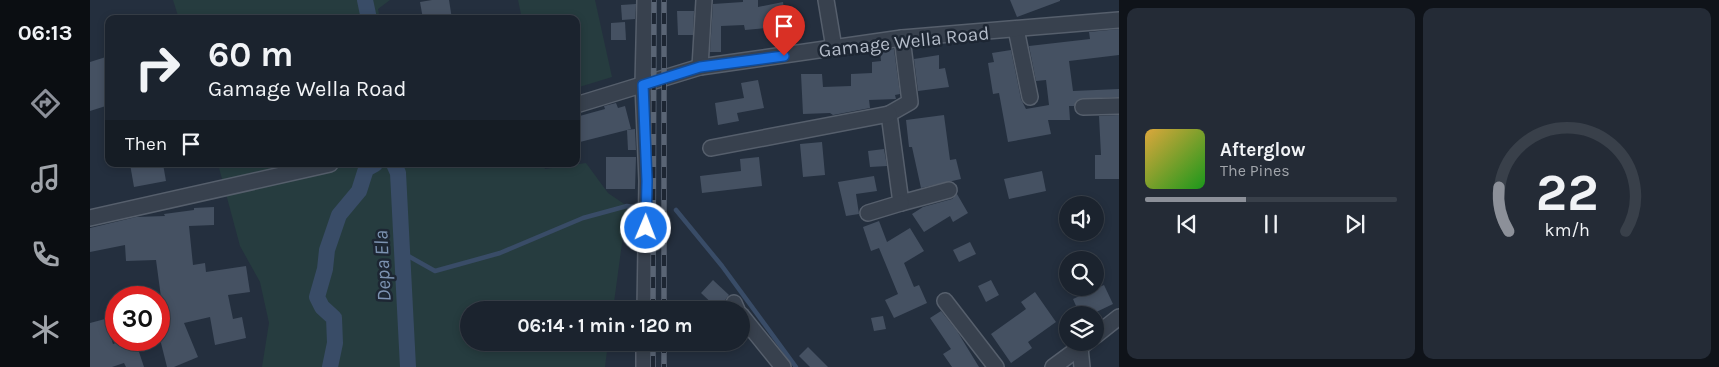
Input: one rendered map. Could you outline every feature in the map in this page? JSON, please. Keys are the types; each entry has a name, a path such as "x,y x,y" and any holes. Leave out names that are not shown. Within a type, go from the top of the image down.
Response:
{"street":[{"path":"645,301 647,181 643,85 646,0"},
{"path":"700,67 704,0"},
{"path":"826,0 834,48"},
{"name":"Gamage Wella Road","path":"580,104 700,67 902,38 1119,20"},
{"path":"1016,29 1030,97"},
{"path":"711,148 889,114 910,102 902,38"},
{"path":"1083,107 1119,106"},
{"path":"889,114 901,204"},
{"path":"90,218 317,167"},
{"path":"868,213 949,190"},
{"path":"945,301 996,367"},
{"path":"1104,329 1119,318"},
{"path":"750,325 783,367"},
{"path":"644,351 644,367"},
{"path":"1053,367 1077,351"},
{"path":"1082,367 1084,351"}],"green space":[{"path":"173,0 390,0 378,9 379,15 178,15"},
{"path":"518,0 595,0 612,77 580,87 580,15 521,15"},
{"path":"586,163 608,193 627,206 614,301 460,301 460,351 607,351 605,367 262,367 269,323 260,282 240,246 219,167 544,167 545,169 580,167 580,164"}],"building":[{"path":"449,0 451,15 422,15 420,2"},
{"path":"743,0 758,0 758,7 783,2 788,33 769,36 768,28 745,30 744,25 721,26 721,52 710,52 713,4 743,2"},
{"path":"1010,0 1060,0 1060,1 1017,17"},
{"path":"636,4 635,19 622,20 621,5"},
{"path":"677,11 694,11 693,35 678,35"},
{"path":"625,22 626,40 611,40 611,23"},
{"path":"1119,29 1119,55 1069,61 1073,91 1119,89 1119,97 1079,99 1074,106 1069,106 1070,120 1048,120 1051,134 1008,142 999,93 993,94 988,63 994,62 992,53 1011,50 1021,99 1026,109 1049,105 1046,80 1036,81 1029,46 1090,39 1089,32"},
{"path":"894,49 900,94 895,95 896,99 869,100 870,108 833,115 830,113 803,114 801,74 822,74 823,87 851,86 851,74 872,73 872,62 881,61 880,51"},
{"path":"939,55 939,69 945,68 949,87 918,91 914,59"},
{"path":"105,57 105,106 90,111 90,62"},
{"path":"758,80 764,108 737,113 739,121 718,125 715,103 744,98 741,83"},
{"path":"616,103 618,108 625,106 631,129 580,142 580,116 605,109 604,106"},
{"path":"944,115 950,160 956,159 961,179 921,188 912,147 909,147 906,120"},
{"path":"1119,115 1119,179 1095,179 1095,155 1101,155 1099,116"},
{"path":"635,129 636,150 628,150 627,130"},
{"path":"822,142 825,175 803,177 800,144"},
{"path":"884,149 887,166 870,167 868,151"},
{"path":"606,157 636,157 635,189 606,189"},
{"path":"759,157 762,186 702,193 700,176 741,171 740,159"},
{"path":"131,167 164,167 166,181 134,187"},
{"path":"1042,171 1046,191 1009,199 1004,179"},
{"path":"874,176 877,191 856,194 859,214 846,216 838,182"},
{"path":"957,194 968,213 953,222 950,216 924,232 912,214 923,207 952,199"},
{"path":"214,207 214,225 189,226 193,265 205,263 206,272 246,266 250,292 228,295 233,319 242,317 246,338 215,345 210,317 184,323 198,357 174,367 167,367 163,351 170,351 170,286 160,286 156,260 126,261 125,245 90,252 90,228 136,217 165,216 164,214 194,210 194,208"},
{"path":"879,221 887,242 910,228 924,251 904,263 914,287 919,285 927,303 894,318 885,300 898,294 879,248 871,251 863,227"},
{"path":"970,242 976,254 959,262 953,250"},
{"path":"713,280 729,295 724,301 710,301 701,293"},
{"path":"991,280 999,295 986,302 978,286"},
{"path":"1104,285 1113,304 1104,308 1104,306 1076,306 1073,299 1080,296 1104,296"},
{"path":"1035,292 1056,322 1028,342 1032,348 1011,363 991,334 1026,309 1021,302"},
{"path":"941,311 957,331 979,367 952,367 943,354 951,349 930,318"},
{"path":"883,316 886,329 874,331 871,318"},
{"path":"105,319 105,351 139,351 144,367 126,367 124,363 112,367 90,367 90,323"},
{"path":"808,347 828,367 810,367 799,356"}],"waterway":[{"name":"Depa Ela","path":"365,0 368,15"},
{"path":"330,367 335,343 334,318 322,307 317,297 325,269 327,250 339,215 359,191 366,169 370,167"},
{"name":"Depa Ela","path":"395,167 398,173 408,367"},
{"path":"403,253 435,271 500,253 583,218 627,206 634,207"},
{"path":"676,210 722,266 796,367"}],"railway":[{"path":"653,301 654,0"},
{"path":"664,0 664,301"},
{"path":"653,351 653,367"},
{"path":"664,351 664,367"}],"route":[{"path":"646,228 647,181 643,85 700,67 784,56"}]}
